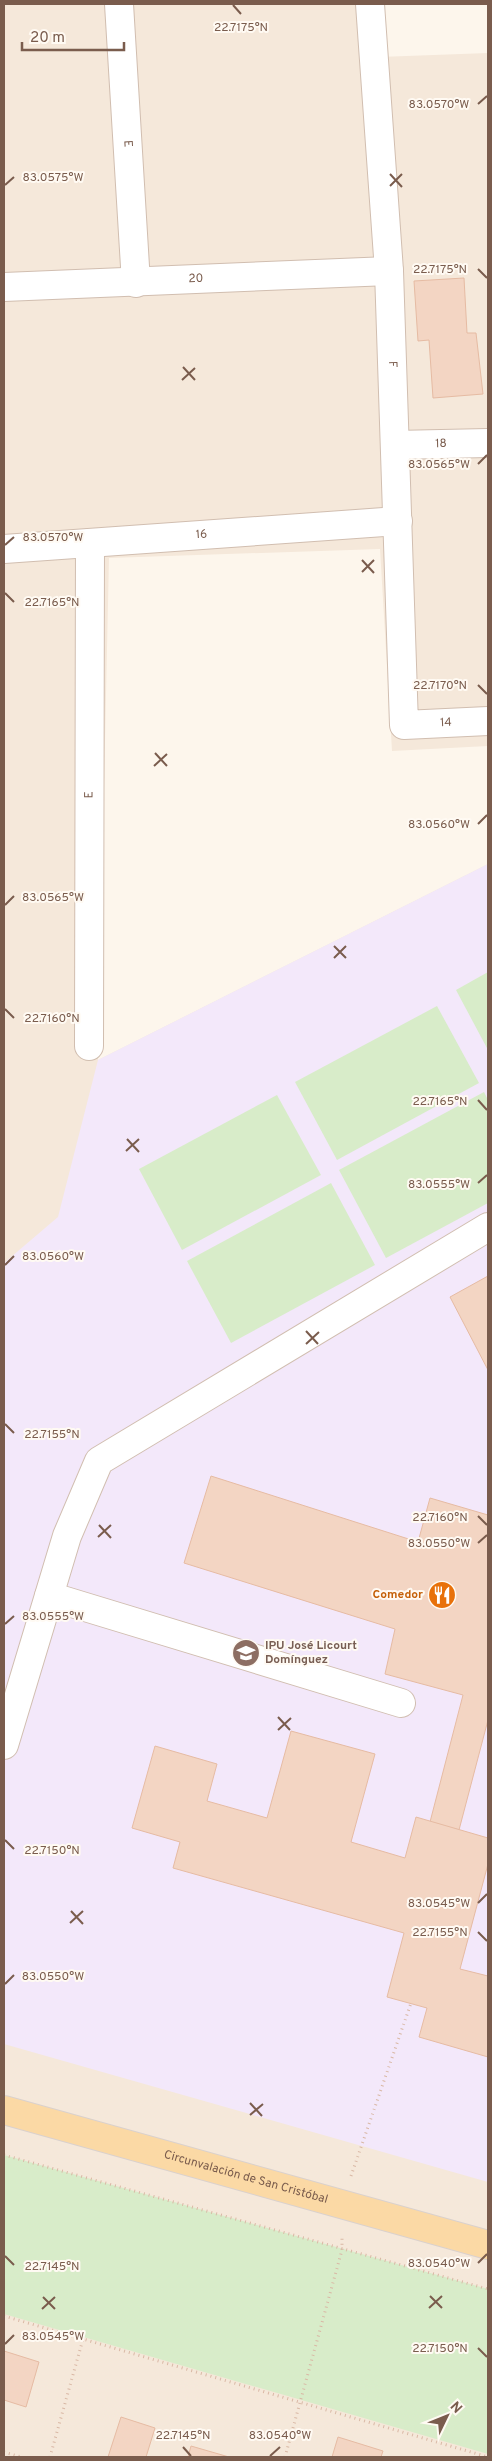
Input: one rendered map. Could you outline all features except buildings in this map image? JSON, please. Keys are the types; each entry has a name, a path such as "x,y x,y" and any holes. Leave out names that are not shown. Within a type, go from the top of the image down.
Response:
{"main road":[{"name":"Circunvalación de San Cristóbal","path":"4,2110 488,2245"}],"street":[{"name":"E","path":"119,4 136,283"},
{"name":"F","path":"370,4 389,271 404,725"},
{"name":"20","path":"4,287 389,271"},
{"name":"18","path":"395,445 488,443"},
{"name":"16","path":"4,549 398,521"},
{"name":"E","path":"89,1046 90,543"},
{"name":"14","path":"404,725 488,721"},
{"path":"4,1746 67,1536 99,1461 488,1227"},
{"path":"49,1596 400,1703"}],"path":[{"path":"285,2457 342,2250 342,2203 411,2003"},
{"path":"4,2155 488,2289"},
{"path":"4,2316 488,2457"},
{"path":"50,2457 83,2339"},
{"path":"4,2452 21,2457"}],"shaded area":[{"path":"4,4 376,4 379,57 488,53 488,746 392,751 380,549 109,558 98,1060 488,864 488,2457 4,2457"},
{"name":"IPU José Licourt Domínguez","path":"488,864 488,2182 4,2044 4,1263 58,1217 98,1060"}],"green space":[{"path":"488,972 488,1050 456,990"},
{"path":"437,1006 479,1083 337,1160 295,1082"},
{"path":"484,1092 488,1100 488,1203 386,1258 339,1170"},
{"path":"277,1095 321,1175 182,1250 139,1169"},
{"path":"331,1183 375,1265 231,1343 187,1261"},
{"path":"4,2155 488,2289 488,2454 4,2314"}],"place":[{"name":"Comedor","path":"442,1595"},
{"name":"IPU José Licourt Domínguez","path":"246,1653"}]}
